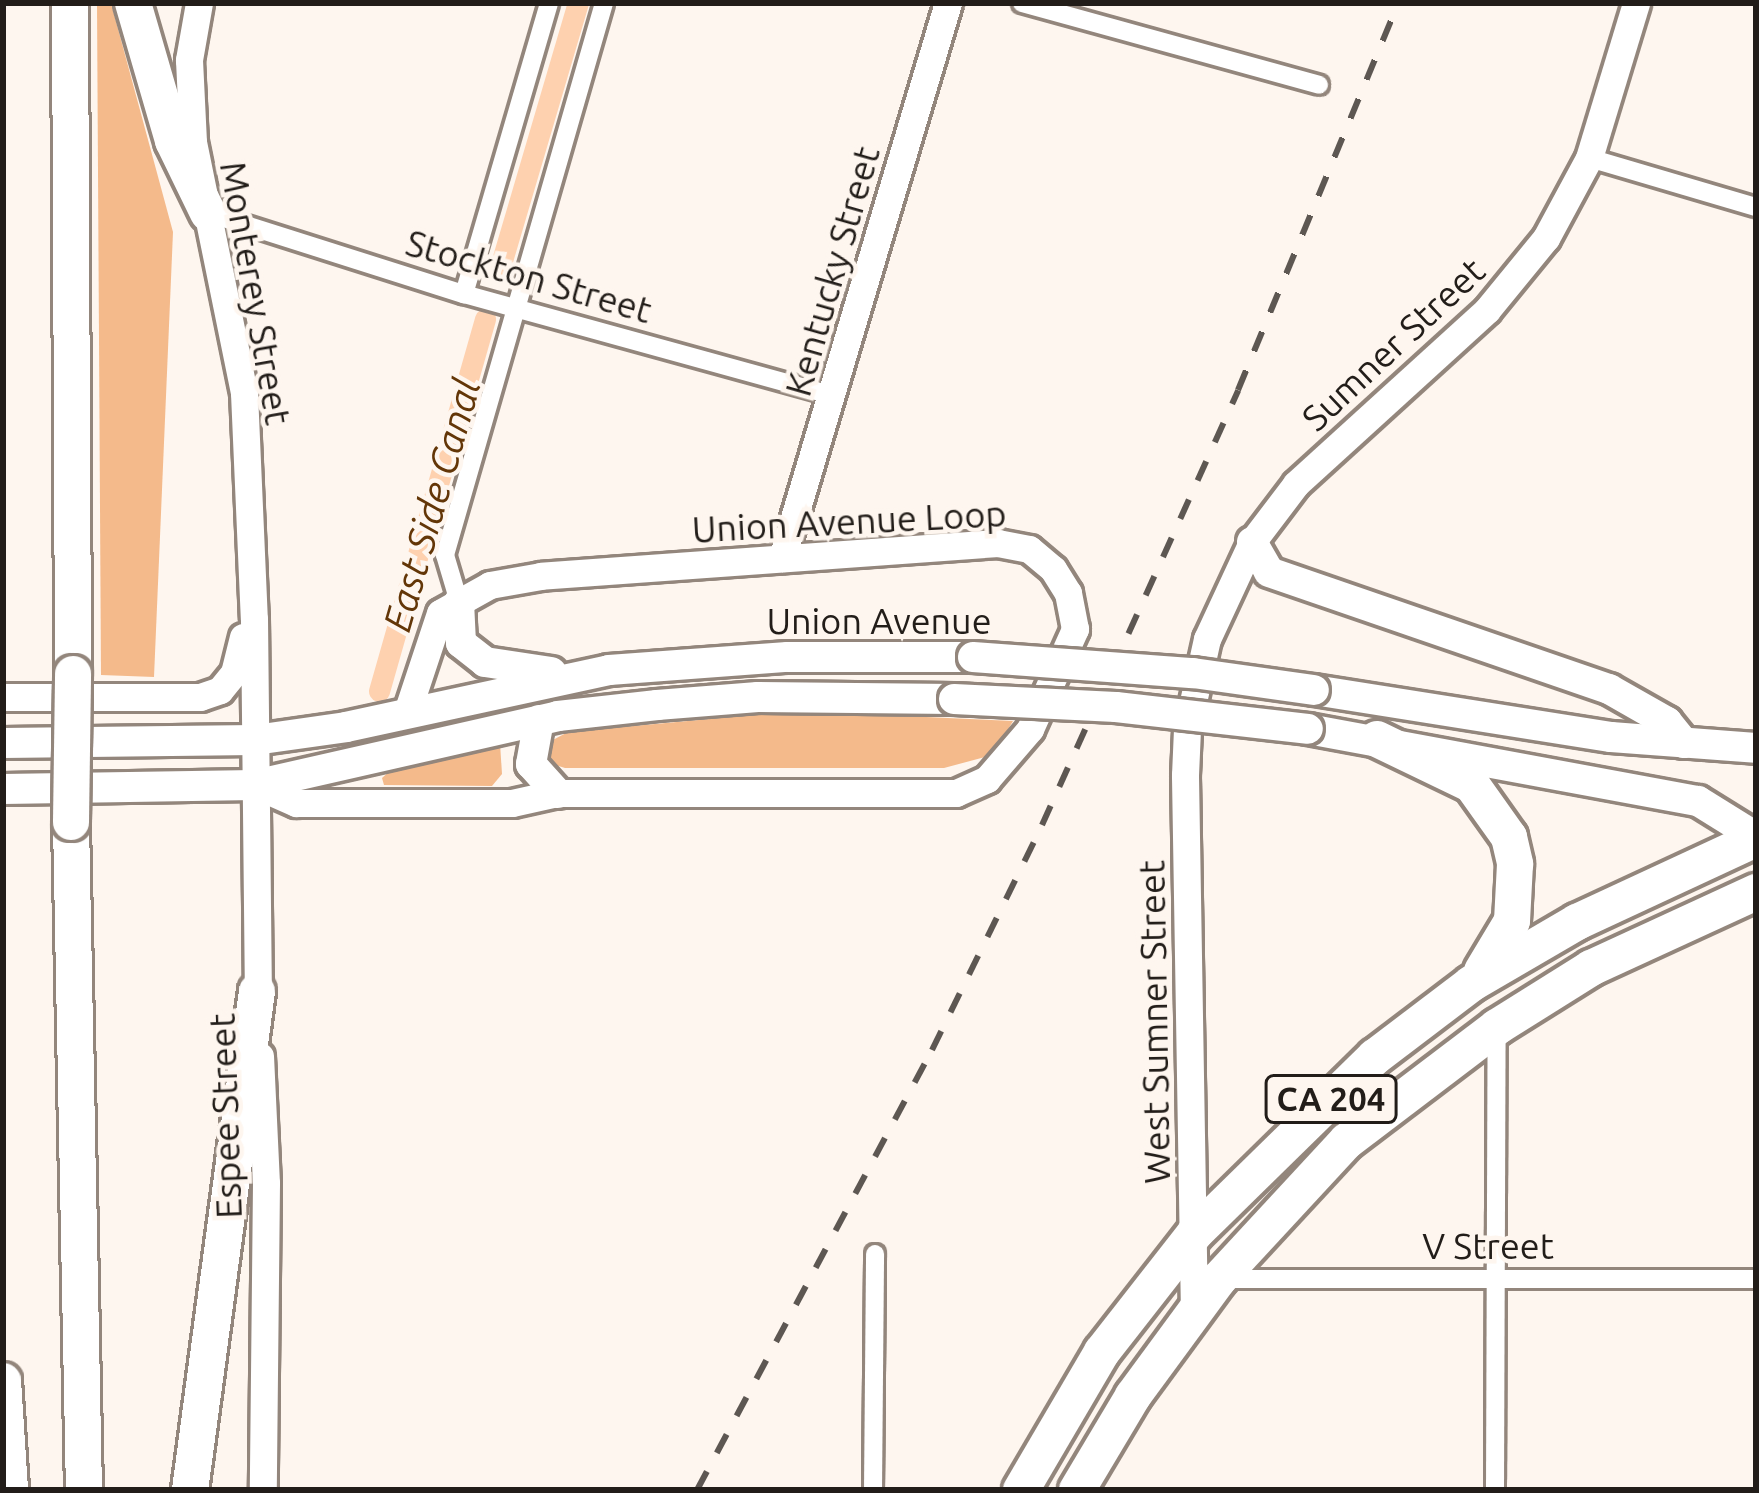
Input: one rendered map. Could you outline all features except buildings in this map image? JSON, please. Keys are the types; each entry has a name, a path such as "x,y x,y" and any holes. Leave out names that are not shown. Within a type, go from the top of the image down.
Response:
{"highway":[{"path":"70,3 71,822 84,1490"},
{"path":"134,3 173,141 208,213"},
{"path":"1377,739 1472,785 1509,837 1515,865 1512,921 1498,952 1472,984"},
{"name":"CA 204","path":"1021,1490 1102,1352 1195,1233 1375,1057 1472,984 1577,922 1756,838"},
{"name":"CA 204","path":"1077,1490 1133,1396 1219,1279 1347,1142 1497,1027 1591,968 1756,892"},
{"path":"190,1490 257,991"},
{"path":"79,1322 106,1490"},
{"path":"3,1381 10,1490"}],"main road":[{"path":"1252,542 1269,572 1610,689 1667,722 1684,743"},
{"path":"459,602 461,643 485,662 574,676"},
{"name":"Union Avenue","path":"3,742 255,740 574,676 788,657 973,657 1193,673 1559,730 1756,748"},
{"path":"3,789 255,785 539,720 758,698 954,699 1116,707 1377,739 1697,801 1756,838"},
{"path":"539,720 530,747 531,764 557,793"}],"street":[{"name":"Monterey Street","path":"199,3 188,98 244,393 255,740"},
{"path":"464,294 549,3"},
{"path":"407,712 440,613 459,602 445,555 604,3"},
{"name":"Kentucky Street","path":"782,558 948,3"},
{"path":"1022,3 1319,85"},
{"name":"Sumner Street","path":"1187,729 1207,639 1252,542 1328,451 1519,276 1567,205 1589,158 1636,3"},
{"path":"1589,158 1756,207"},
{"name":"Stockton Street","path":"208,213 464,294 834,395"},
{"name":"Union Avenue Loop","path":"459,602 490,585 541,576 998,543 1029,549 1053,569 1068,593 1075,629 1030,729 987,778 956,793 557,793"},
{"path":"3,697 200,698 220,690 241,652 253,572"},
{"name":"West Sumner Street","path":"1187,729 1194,1314"},
{"name":"Espee Street","path":"255,740 257,991 266,1183 263,1490"},
{"path":"255,785 296,803 512,803 557,793"},
{"path":"1496,1490 1497,1027"},
{"path":"873,1490 875,1254"},
{"name":"V Street","path":"1219,1279 1756,1279"}],"shaded area":[{"path":"97,3 111,3 173,232 154,677 101,675"},
{"path":"796,711 1013,721 997,748 985,757 944,768 565,768 552,764 546,755 549,742 568,732"},
{"path":"500,743 502,774 492,786 384,785 382,778 391,770"}],"waterway":[{"name":"East Side Canal","path":"501,264 578,3"},
{"name":"East Side Canal","path":"379,691 485,319"}],"railway":[{"path":"697,1490 932,1050 1042,825 1238,390 1398,3"}]}
